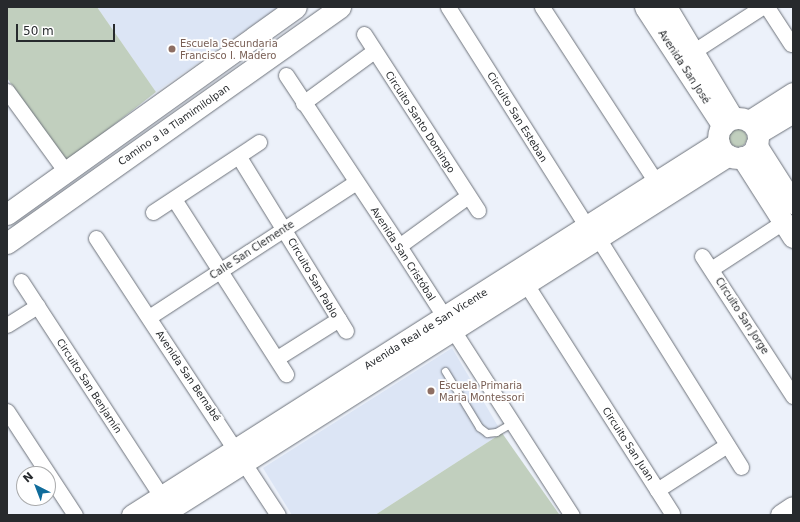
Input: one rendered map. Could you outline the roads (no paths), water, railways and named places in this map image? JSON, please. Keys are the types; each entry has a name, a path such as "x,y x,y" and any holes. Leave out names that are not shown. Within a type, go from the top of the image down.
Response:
{"street":[{"path":"7,214 296,7"},
{"name":"Camino a la Tlamimilolpan","path":"7,243 340,7"},
{"name":"Circuito San Esteban","path":"448,7 593,232"},
{"path":"542,7 656,182"},
{"name":"Avenida San José","path":"645,7 739,137 793,203"},
{"name":"Avenida San José","path":"666,7 694,51 788,229"},
{"path":"694,51 762,7"},
{"path":"767,7 791,44"},
{"name":"Circuito Santo Domingo","path":"364,34 478,210"},
{"path":"303,103 374,50"},
{"name":"Avenida San Cristóbal","path":"286,75 303,103 399,246 572,515"},
{"path":"7,91 12,107 66,172"},
{"name":"Avenida Real de San Vicente","path":"132,515 161,506 593,232 739,137 793,93"},
{"name":"Avenida Real de San Vicente","path":"448,323 526,284 656,182 739,137 793,112"},
{"path":"153,212 239,157 259,142"},
{"name":"Circuito San Pablo","path":"239,157 342,325 277,358"},
{"name":"Calle San Clemente","path":"149,317 356,182"},
{"path":"399,246 468,196"},
{"path":"174,199 218,272 277,358 286,374"},
{"name":"Circuito San Jorge","path":"788,229 711,269 793,396"},
{"path":"593,232 741,467"},
{"name":"Avenida San Bernabé","path":"96,238 278,515"},
{"path":"702,256 711,269"},
{"name":"Circuito San Benjamín","path":"21,281 161,506"},
{"name":"Circuito San Juan","path":"526,284 658,490 727,445"},
{"path":"7,325 37,306"},
{"path":"7,411 75,515"},
{"path":"658,490 672,513"},
{"path":"781,515 793,507"}],"lane":[{"path":"445,370 483,430 487,433 496,432 513,422"}],"place":[{"name":"Escuela Secundaria Francisco I. Madero","path":"172,49"},
{"name":"Escuela Primaria Maria Montessori","path":"431,391"}]}
